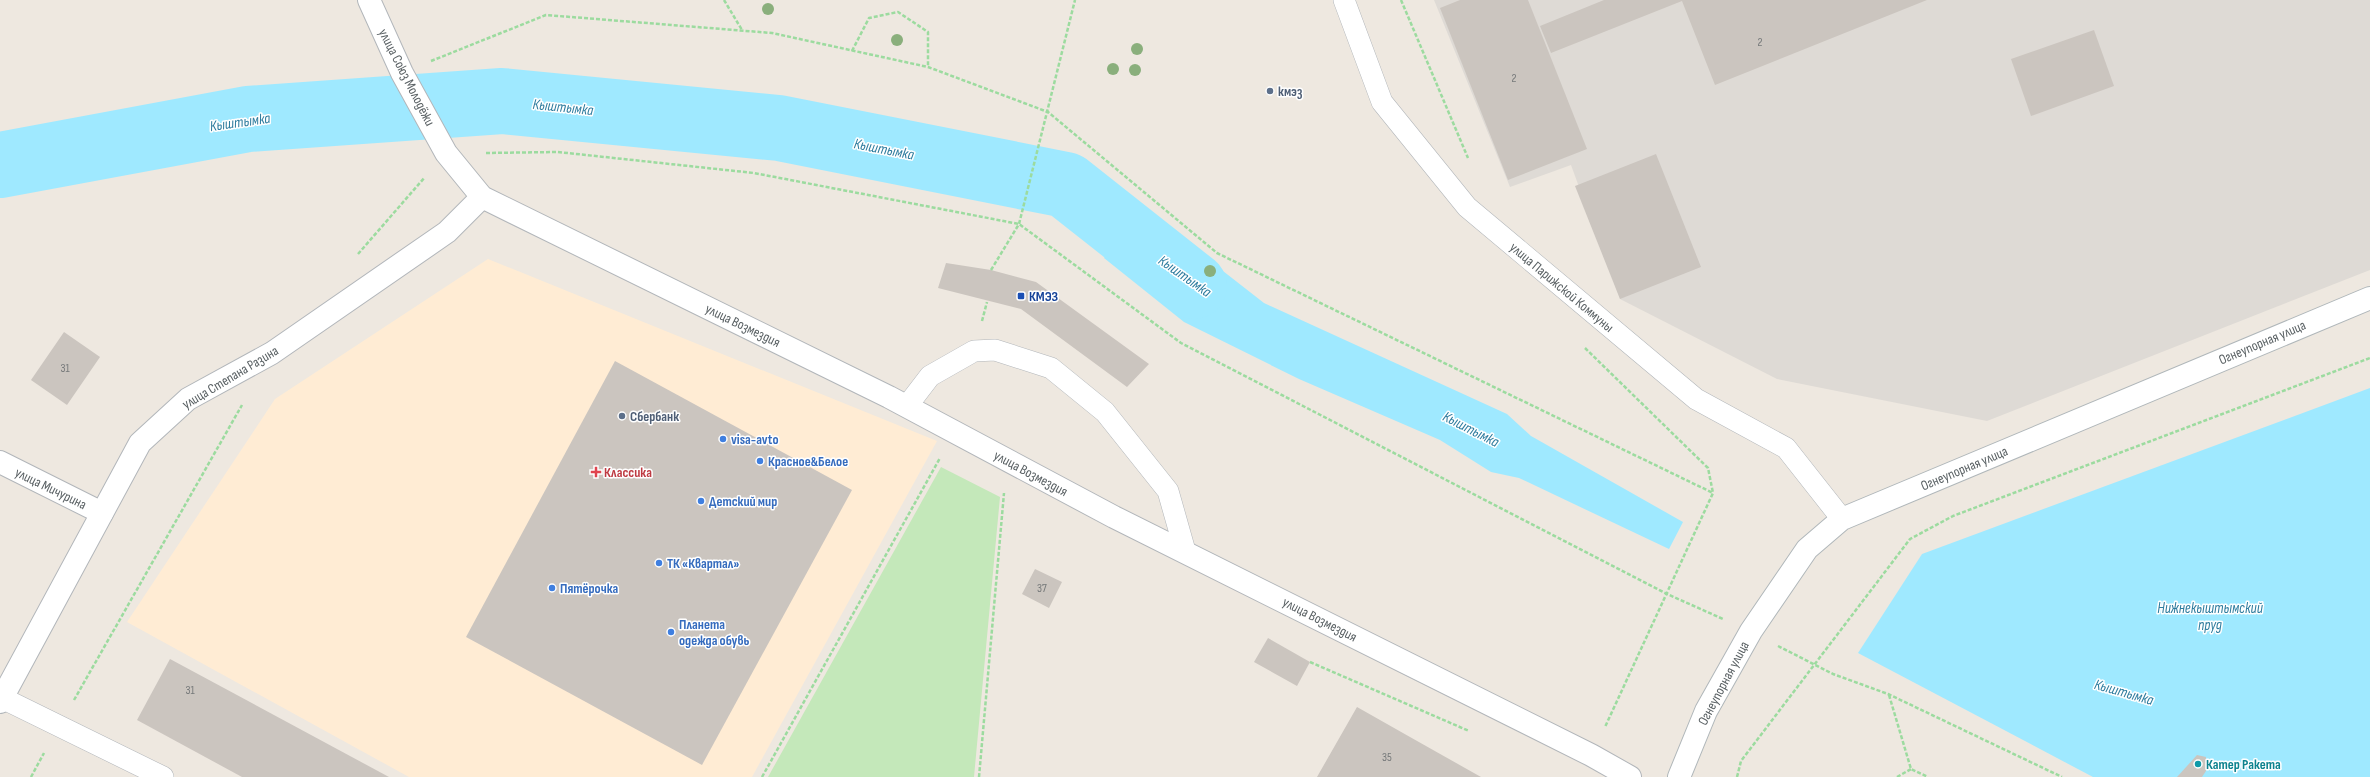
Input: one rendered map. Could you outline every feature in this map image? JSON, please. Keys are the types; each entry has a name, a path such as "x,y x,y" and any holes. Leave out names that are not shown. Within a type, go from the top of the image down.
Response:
{"street":[{"name":"улица Союз Молодёжи","path":"369,0 402,73 446,153"},
{"name":"улица Возмездия","path":"446,153 482,197 907,406 1114,517 1185,551 1630,777"},
{"name":"улица Степана Разина","path":"1,700 140,443 188,399 285,344 447,232 482,197"},
{"name":"Огнеупорная улица","path":"1679,777 1706,711 1751,631 1807,549 1842,519 2370,298"},
{"name":"улица Мичурина","path":"0,462 102,513"}],"lane":[{"name":"улица Парижской Коммуны","path":"1344,0 1382,102 1467,207 1696,399 1786,448 1842,519"},
{"path":"907,406 930,376 974,351 995,350 1051,368 1105,412 1168,491 1185,551"},
{"path":"1,700 59,726 163,777"}],"path":[{"path":"724,0 742,30"},
{"path":"991,270 1019,224 1075,0"},
{"path":"1401,0 1470,161"},
{"path":"852,51 869,18 898,12 928,32 928,67"},
{"path":"402,73 546,15 772,33 928,67 1048,112 1217,253 1713,493"},
{"path":"354,259 446,153 558,152 754,173 1019,224 1181,343 1668,594 1751,631 1814,665 1888,694 2062,777"},
{"path":"974,351 987,302"},
{"path":"1582,346 1708,468 1713,493 1668,594 1591,756"},
{"path":"1737,777 1741,761 1910,539 1953,516 2370,358"},
{"path":"31,777 244,401"},
{"path":"762,777 948,444 952,430"},
{"path":"979,777 1004,490"},
{"path":"1310,662 1475,734"},
{"path":"1888,694 1911,769 1928,777"},
{"path":"1897,777 1911,769"}],"shaded area":[{"path":"1434,0 2370,0 2370,270 1987,421 1777,379 1620,299 1571,165 1510,187"},
{"path":"488,259 937,441 752,777 409,777 127,622 275,399"}],"green space":[{"path":"941,467 1000,497 974,777 768,777"}],"water":[{"path":"1136,210 1164,225 1264,303 1507,414 1531,436 1683,522 1669,549 1519,478 1491,472 1440,440 1299,379 1184,322 1104,258"},
{"name":"Нижнекыштымский пруд","path":"2370,388 2370,777 2093,777 1858,653 1922,554"}],"building":[{"path":"1460,0 1528,0 1587,149 1508,180 1440,8"},
{"path":"1604,0 1927,0 1715,85 1682,1 1551,53 1540,26"},
{"path":"2094,30 2114,86 2031,116 2011,59"},
{"path":"1656,154 1701,267 1620,299 1575,186"},
{"path":"946,263 991,270 1036,282 1149,364 1127,387 1021,309 938,288"},
{"path":"64,332 100,357 67,405 31,380"},
{"name":"ТК «Квартал»","path":"615,361 852,490 702,765 466,637"},
{"path":"1035,569 1062,582 1049,608 1022,594"},
{"path":"1268,638 1310,662 1297,686 1254,662"},
{"path":"170,659 389,777 242,777 137,720"},
{"path":"1357,707 1410,737 1481,777 1317,777"},
{"name":"Катер Ракета","path":"2197,755 2206,757 2206,771 2202,777 2177,777"}],"waterway":[{"name":"Кыштымка","path":"0,165 248,119 502,101 779,128 1066,185 1194,286"}],"place":[{"name":"кмэз","path":"1270,91"},
{"name":"КМЭЗ","path":"1021,296"},
{"name":"Сбербанк","path":"622,416"},
{"name":"visa-avto","path":"723,439"},
{"name":"Красное&Белое","path":"760,461"},
{"name":"Классика","path":"596,472"},
{"name":"Детский мир","path":"701,501"},
{"name":"ТК «Квартал»","path":"659,563"},
{"name":"Пятёрочка","path":"552,588"},
{"name":"Планета одежда обувь","path":"671,632"},
{"name":"Катер Ракета","path":"2198,764"}]}
